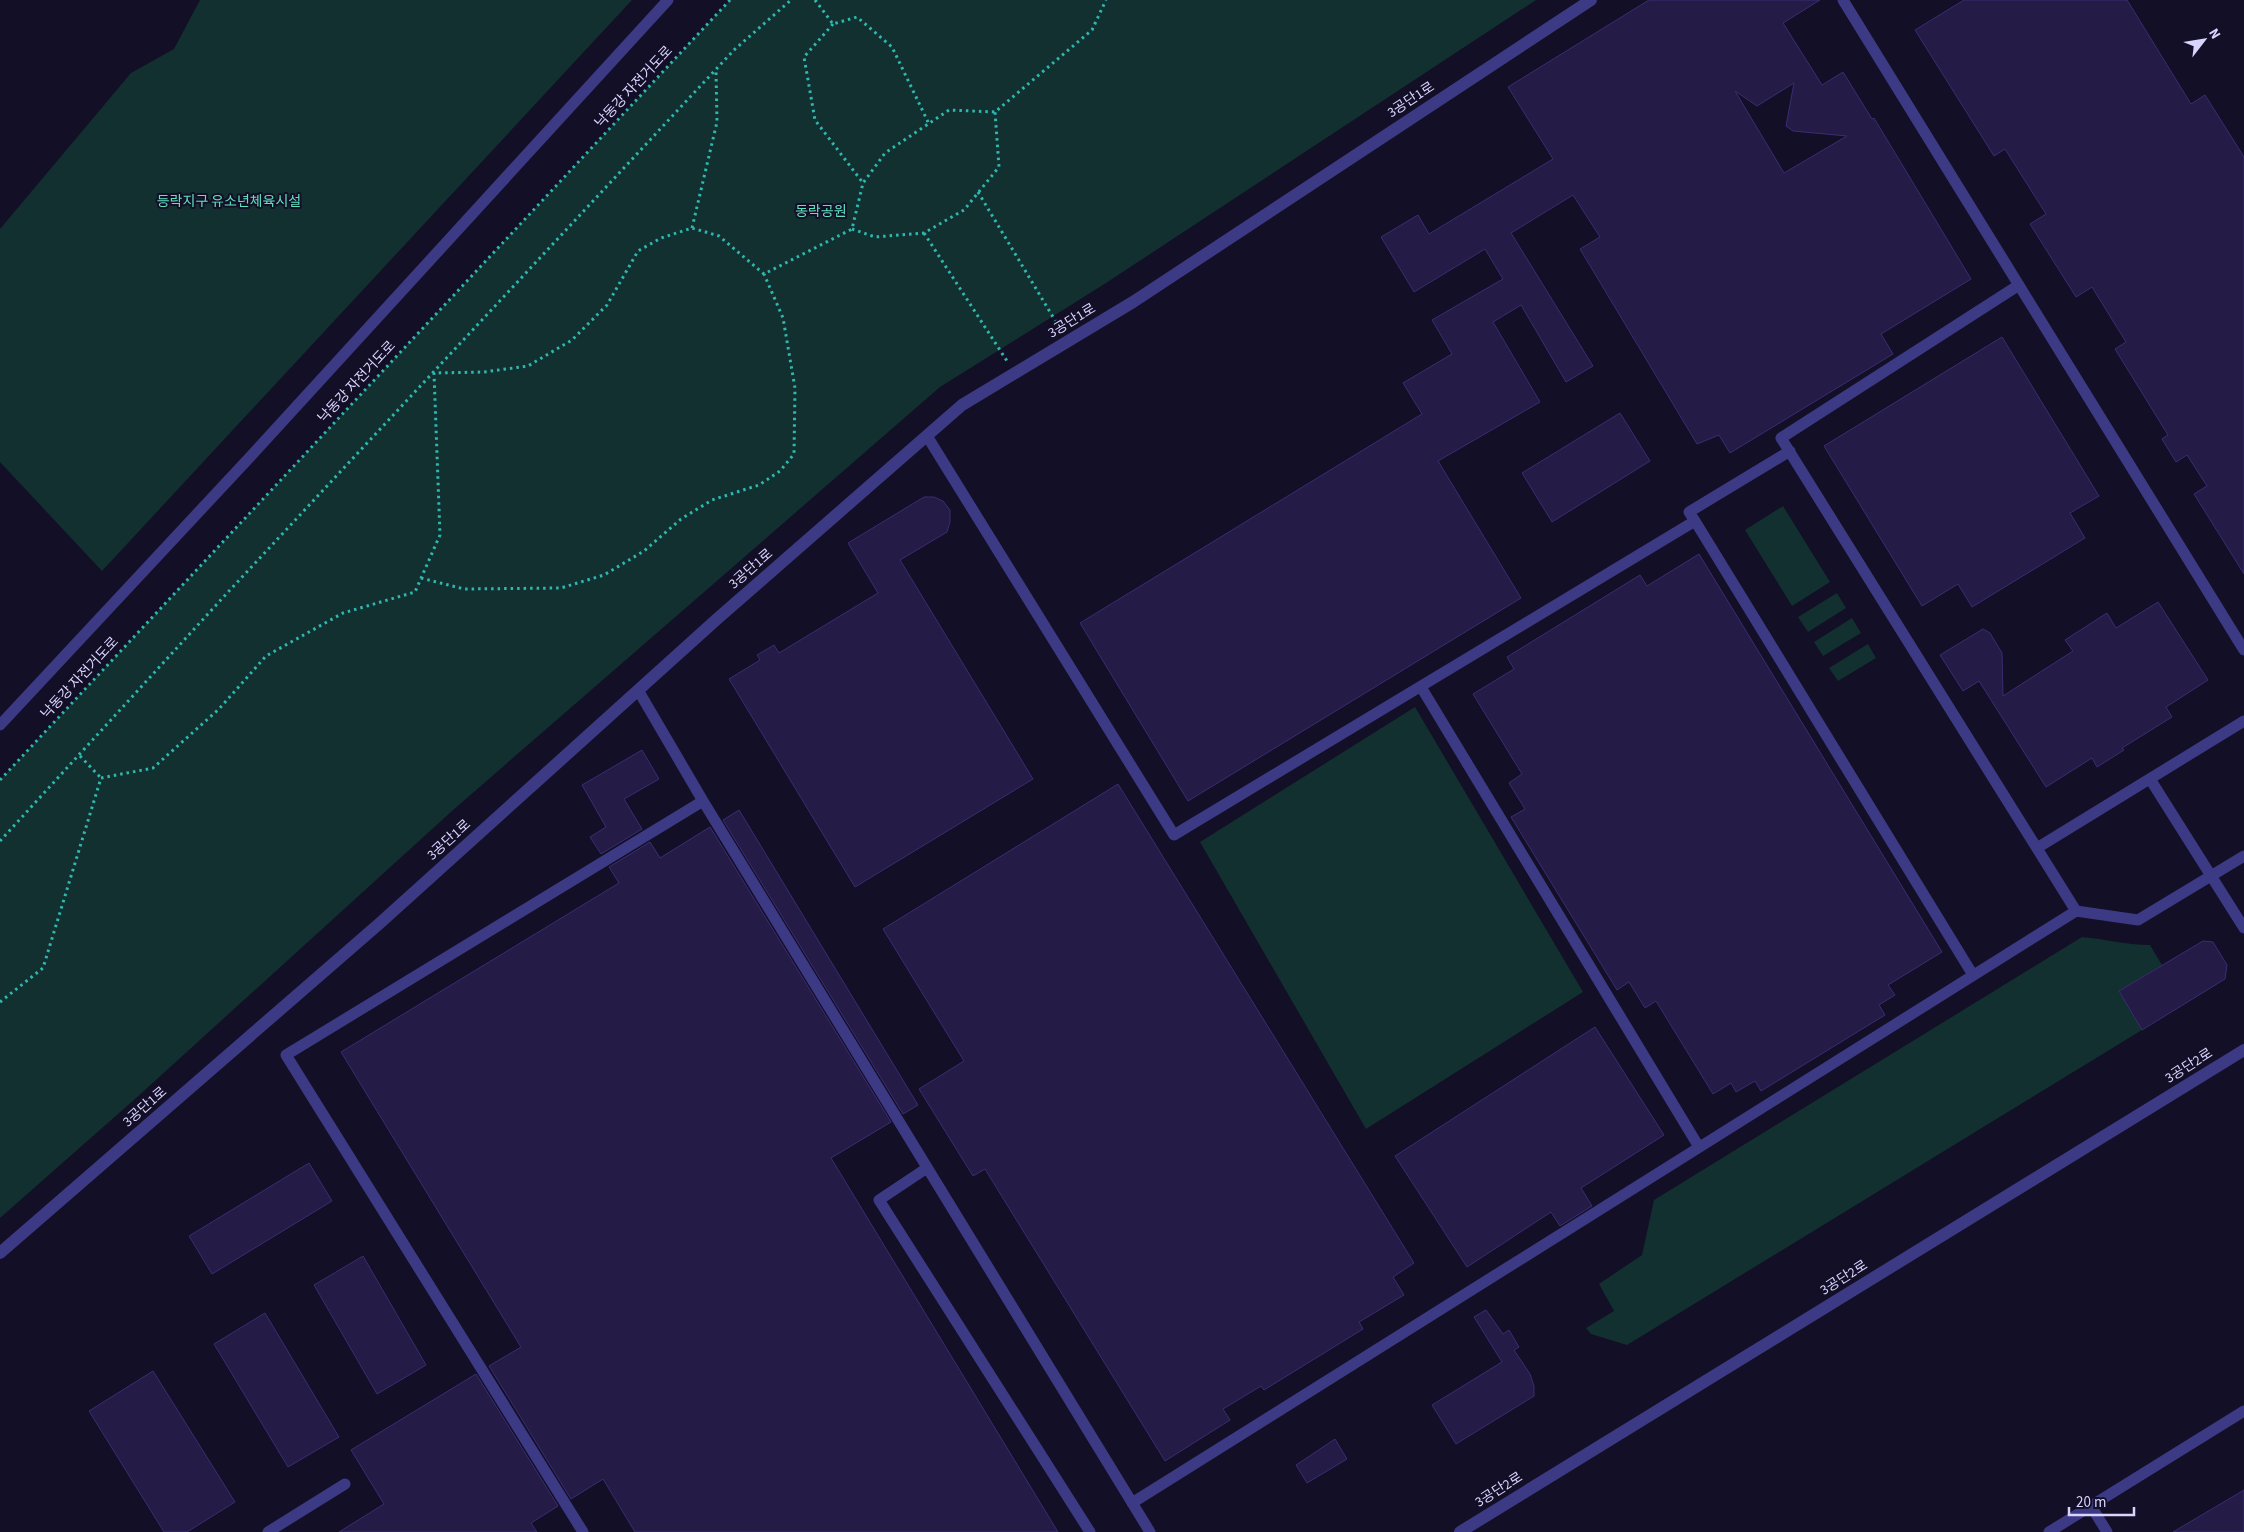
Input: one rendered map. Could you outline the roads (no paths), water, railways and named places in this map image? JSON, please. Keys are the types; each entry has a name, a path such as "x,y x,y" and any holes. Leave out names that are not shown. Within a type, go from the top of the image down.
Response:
{"street":[{"name":"3공단1로","path":"0,1253 380,923 638,690 962,405 1133,302 1590,0"},
{"name":"3공단2로","path":"1460,1532 2244,1050"}],"lane":[{"path":"0,725 244,464 668,0"},
{"path":"1843,0 2244,650"},
{"path":"2019,285 1781,438 2076,911"},
{"path":"927,436 1174,835 1421,688 1695,521"},
{"path":"1790,452 1689,512 1974,975"},
{"path":"1421,688 1699,1147"},
{"path":"638,690 703,801 1150,1532"},
{"path":"2037,848 2244,721"},
{"path":"2150,779 2244,928"},
{"path":"583,1532 286,1055 703,801"},
{"path":"1132,1503 2076,911 2138,920 2244,856"},
{"path":"927,1168 879,1200 1090,1532"},
{"path":"2049,1532 2244,1412"},
{"path":"268,1532 344,1484"},
{"path":"2091,1506 2107,1532"}],"park label":[{"name":"등락지구 유소년체육시설","path":"229,202"},
{"name":"동락공원","path":"821,212"}]}
